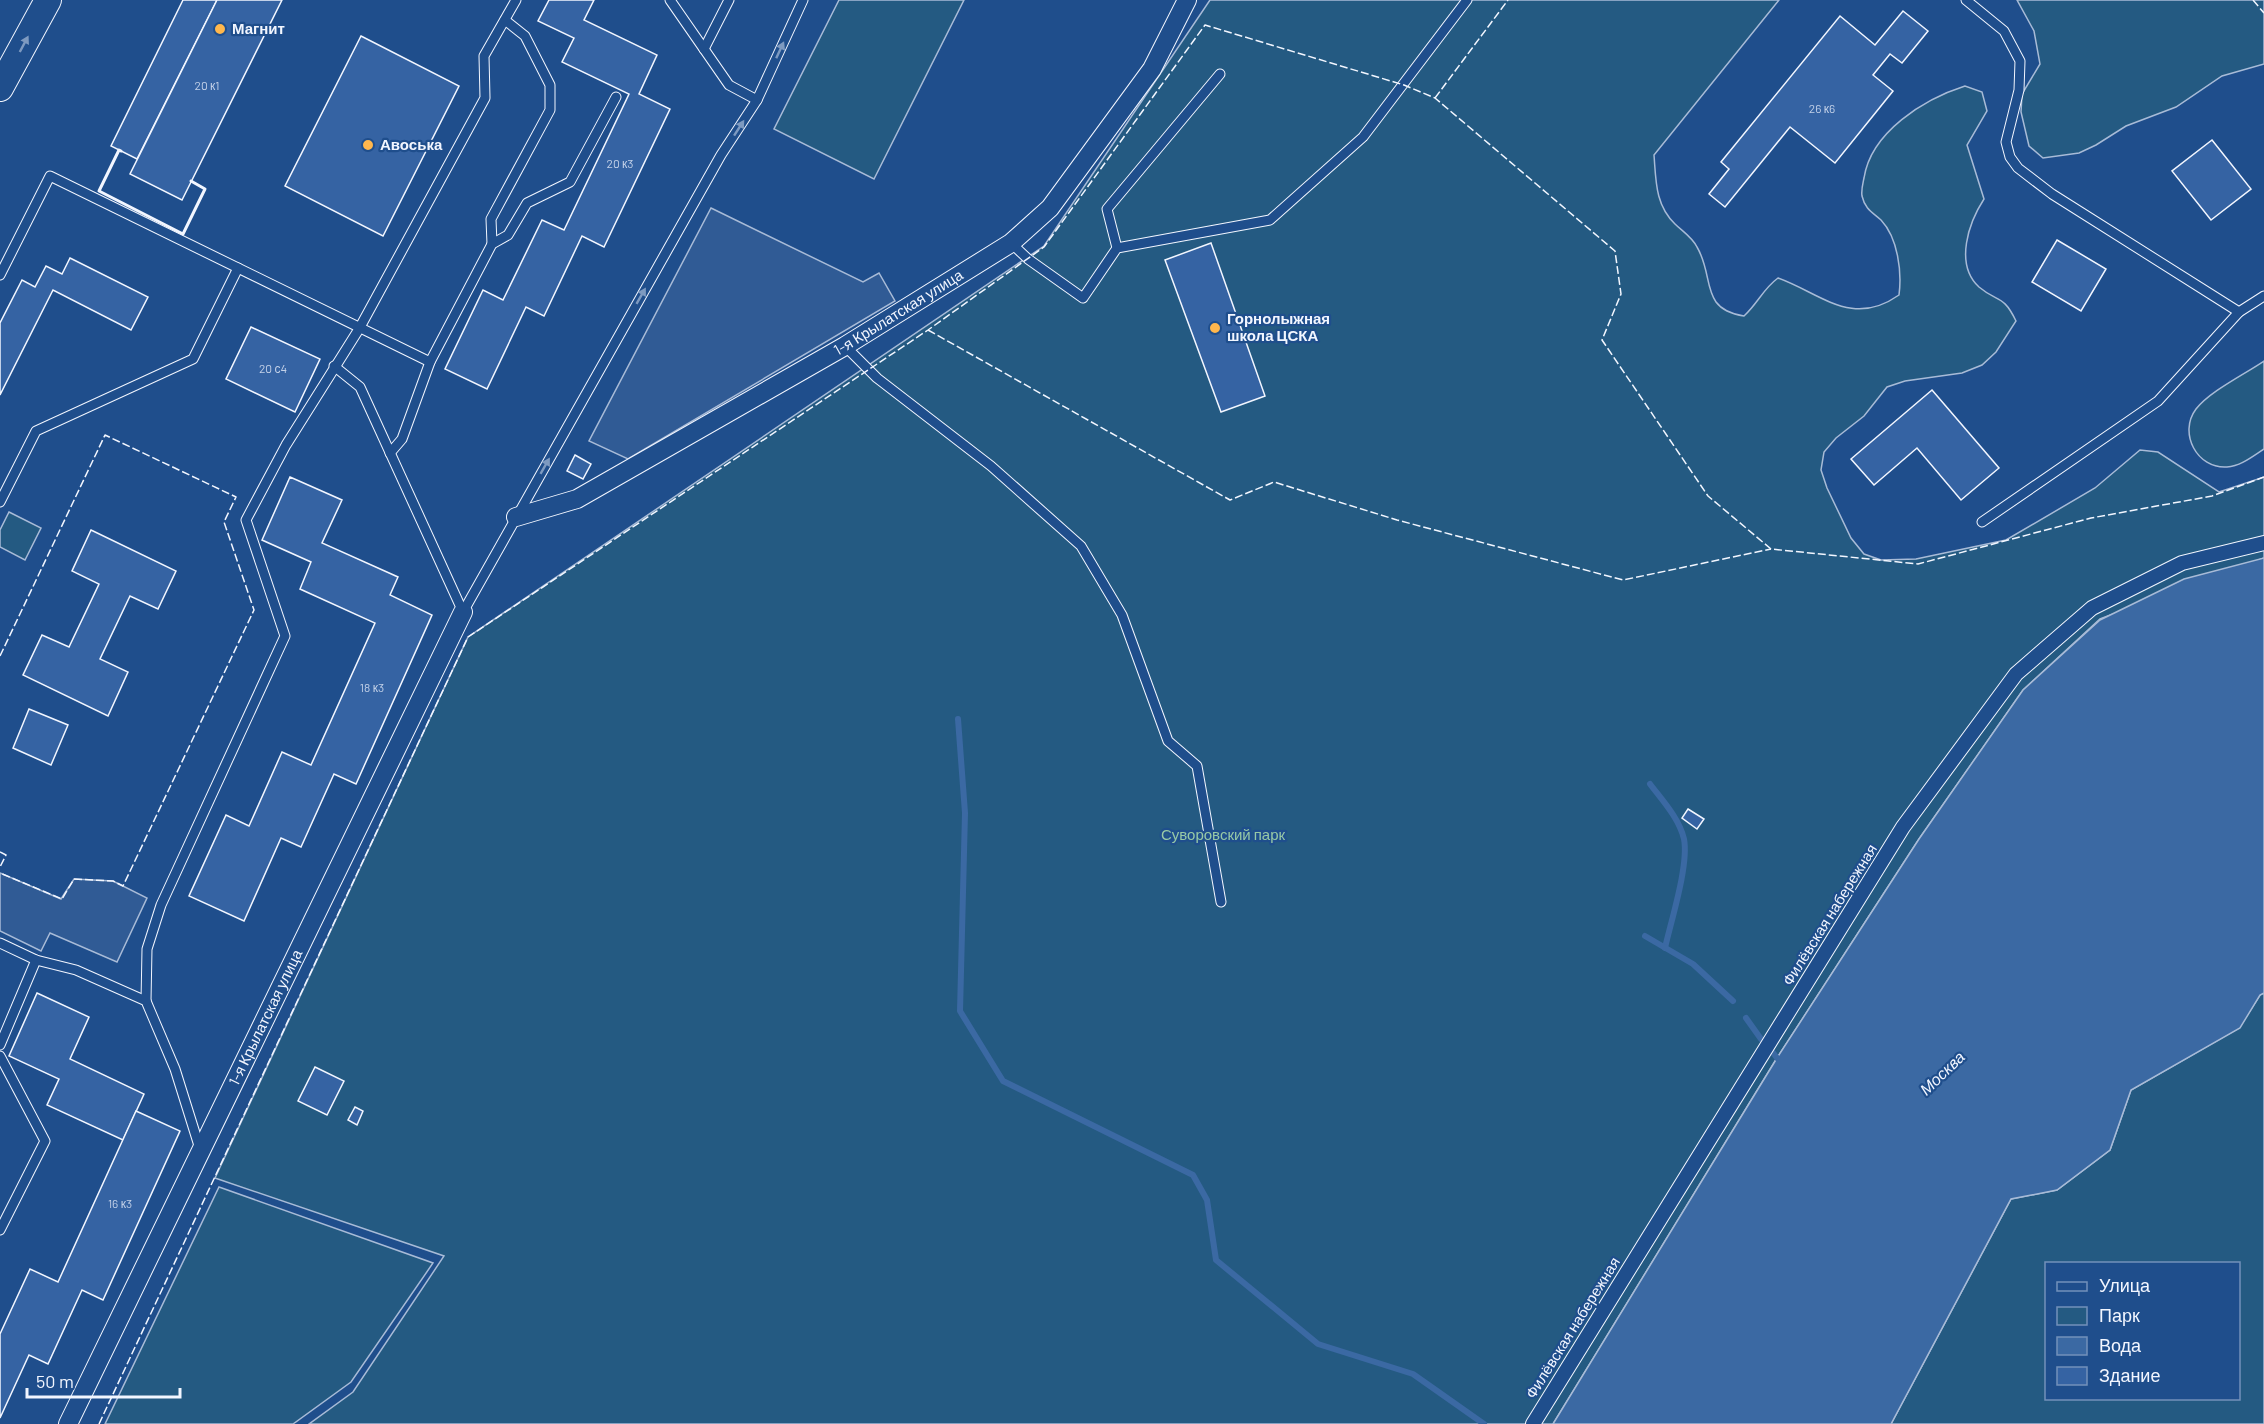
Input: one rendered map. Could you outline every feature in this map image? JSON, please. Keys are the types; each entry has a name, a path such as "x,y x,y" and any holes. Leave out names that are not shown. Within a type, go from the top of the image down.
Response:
{"main road":[{"path":"0,88 48,0"}],"street":[{"name":"1-я Крылатская улица","path":"516,517 577,499 845,346 1011,243 1050,208 1152,69 1187,0"},
{"name":"Филёвская набережная","path":"1533,1424 1903,827 2016,675 2092,608 2182,563 2264,543"},
{"name":"1-я Крылатская улица","path":"68,1424 462,612"}],"lane":[{"path":"201,1152 175,1069 146,1001 147,949 161,905 285,636 246,520 286,445 359,329 485,98 484,56 516,0"},
{"path":"670,0 729,85 757,100"},
{"path":"704,49 729,0"},
{"path":"462,612 721,155 757,100 803,0"},
{"path":"1011,243 1028,260 1083,298 1118,248 1270,220 1363,137 1467,0"},
{"path":"1966,0 2004,31 2020,61 2019,90 2006,142 2010,157 2018,168 2052,194 2239,312"},
{"path":"390,453 402,439 430,362 492,244 491,219 550,110 550,85 525,36 505,20"},
{"path":"1118,248 1107,209 1220,74"},
{"path":"492,244 508,235 527,203 570,182 616,98"},
{"path":"0,274 50,176 430,362"},
{"path":"0,502 36,431 193,359 238,268"},
{"path":"1982,522 2158,401 2239,312 2264,296"},
{"path":"845,346 872,374 991,466 1081,546 1122,615 1168,741 1197,766 1221,902"},
{"path":"334,366 360,387 462,612"},
{"path":"0,943 36,960 76,970 146,1001"},
{"path":"0,1045 36,960"},
{"path":"0,1056 45,1141 0,1230"}],"green space":[{"path":"839,0 964,0 874,179 774,129"},
{"name":"Суворовский парк","path":"1210,0 1779,0 1654,155 1658,192 1668,217 1695,243 1702,258 1714,299 1730,312 1744,316 1778,278 1837,305 1852,308 1866,309 1899,295 1900,276 1895,246 1887,227 1867,207 1862,196 1869,161 1888,132 1933,99 1965,86 1982,92 1987,111 1967,145 1984,199 1969,231 1967,267 1971,278 1979,287 2004,303 2016,321 1996,352 1982,365 1962,373 1905,381 1887,387 1864,416 1836,438 1824,452 1821,470 1851,538 1864,554 1881,560 1916,559 2006,540 2095,488 2140,450 2158,452 2219,492 2264,477 2264,558 2100,619 2023,690 1919,839 1777,1058 1553,1424 309,1424 353,1392 444,1256 215,1178 468,637 1044,246"},
{"path":"2017,0 2264,0 2264,64 2222,76 2176,107 2126,126 2079,153 2043,158 2029,146 2021,112 2022,94 2040,64 2034,31"},
{"path":"2264,361 2264,449 2237,465 2216,466 2207,462 2199,456 2190,438 2191,418 2196,409 2219,389"},
{"path":"9,512 41,528 25,560 0,547 0,530"},
{"path":"2264,993 2264,1424 1891,1424 2011,1199 2057,1190 2110,1150 2131,1090 2239,1028 2260,995"},
{"path":"219,1187 433,1263 351,1382 293,1424 105,1424"}],"shaded area":[{"path":"711,208 863,282 879,273 895,301 628,459 589,441"},
{"path":"0,873 61,899 74,879 113,881 147,898 117,962 50,933 41,951 0,931"}],"water":[{"name":"Москва","path":"2264,558 2264,993 2260,995 2240,1028 2131,1090 2110,1150 2057,1190 2011,1199 1891,1424 1553,1424 1777,1058 1919,839 2023,690 2100,620 2184,579"}],"building":[{"path":"183,0 217,0 137,159 111,146"},
{"path":"217,0 282,0 182,200 130,174"},
{"path":"549,0 594,0 584,20 657,55 639,94 670,109 604,247 582,236 544,316 526,307 487,389 445,369 483,290 503,300 542,220 564,230 629,94 562,62 574,38 538,21"},
{"path":"1903,11 1928,31 1902,63 1890,54 1873,75 1893,91 1835,163 1790,127 1725,207 1709,194 1729,169 1721,162 1840,16 1875,45"},
{"path":"361,36 459,86 383,236 285,186"},
{"path":"2212,140 2251,189 2211,220 2172,171"},
{"path":"2057,240 2106,269 2081,311 2032,282"},
{"name":"Горнолыжная школа ЦСКА","path":"1211,243 1265,396 1221,412 1165,260"},
{"path":"70,258 148,297 131,330 53,290 0,395 0,323 22,280 35,287 46,266 62,274"},
{"path":"251,327 320,359 295,412 226,379"},
{"path":"1932,390 1999,468 1961,500 1917,448 1874,485 1851,459"},
{"path":"575,455 591,464 583,479 567,471"},
{"path":"290,477 342,500 322,543 398,577 390,595 432,615 356,784 334,774 301,847 281,838 244,921 189,896 226,815 249,826 282,752 311,765 375,623 300,589 311,562 262,540"},
{"path":"91,530 176,571 158,609 130,596 100,659 128,672 108,716 23,675 42,635 69,647 99,584 72,571"},
{"path":"29,709 68,725 51,765 13,748"},
{"path":"1688,809 1704,819 1697,829 1682,818"},
{"path":"37,993 89,1017 70,1059 144,1094 123,1140 47,1105 59,1079 9,1056"},
{"path":"315,1067 344,1081 327,1115 298,1101"},
{"path":"355,1107 363,1111 357,1125 348,1120"},
{"path":"136,1111 180,1131 103,1300 82,1290 48,1364 29,1355 0,1418 0,1334 30,1269 58,1282"}],"waterway":[{"path":"958,719 965,813 960,1011 1003,1081 1193,1175 1207,1200 1216,1260 1318,1344 1413,1374 1484,1424"},
{"path":"1650,784 1674,817 1684,839 1682,878 1665,948"},
{"path":"1645,936 1693,964 1733,1001"},
{"path":"1746,1018 1761,1039"},
{"path":"1771,1050 1777,1058"}],"fence":[{"path":"1435,98 1508,0"},
{"path":"2253,0 2264,13"},
{"path":"99,1424 468,637 928,330 1044,247 1205,25 1404,85 1435,98 1615,251 1621,294 1602,340 1708,496 1771,549 1918,564 2091,518 2212,496 2264,477"},
{"path":"928,330 1230,500 1274,482 1397,520 1623,580 1771,549"},
{"path":"0,656 105,435 236,497 224,522 254,610 123,886 113,881 74,879 62,899 0,873"},
{"path":"0,852 6,855 0,867"}],"wall":[{"path":"121,151 119,150 99,191 183,234 205,189 191,181"}],"place":[{"name":"Магнит","path":"220,29"},
{"name":"Авоська","path":"368,145"},
{"name":"Горнолыжная школа ЦСКА","path":"1215,328"}]}
